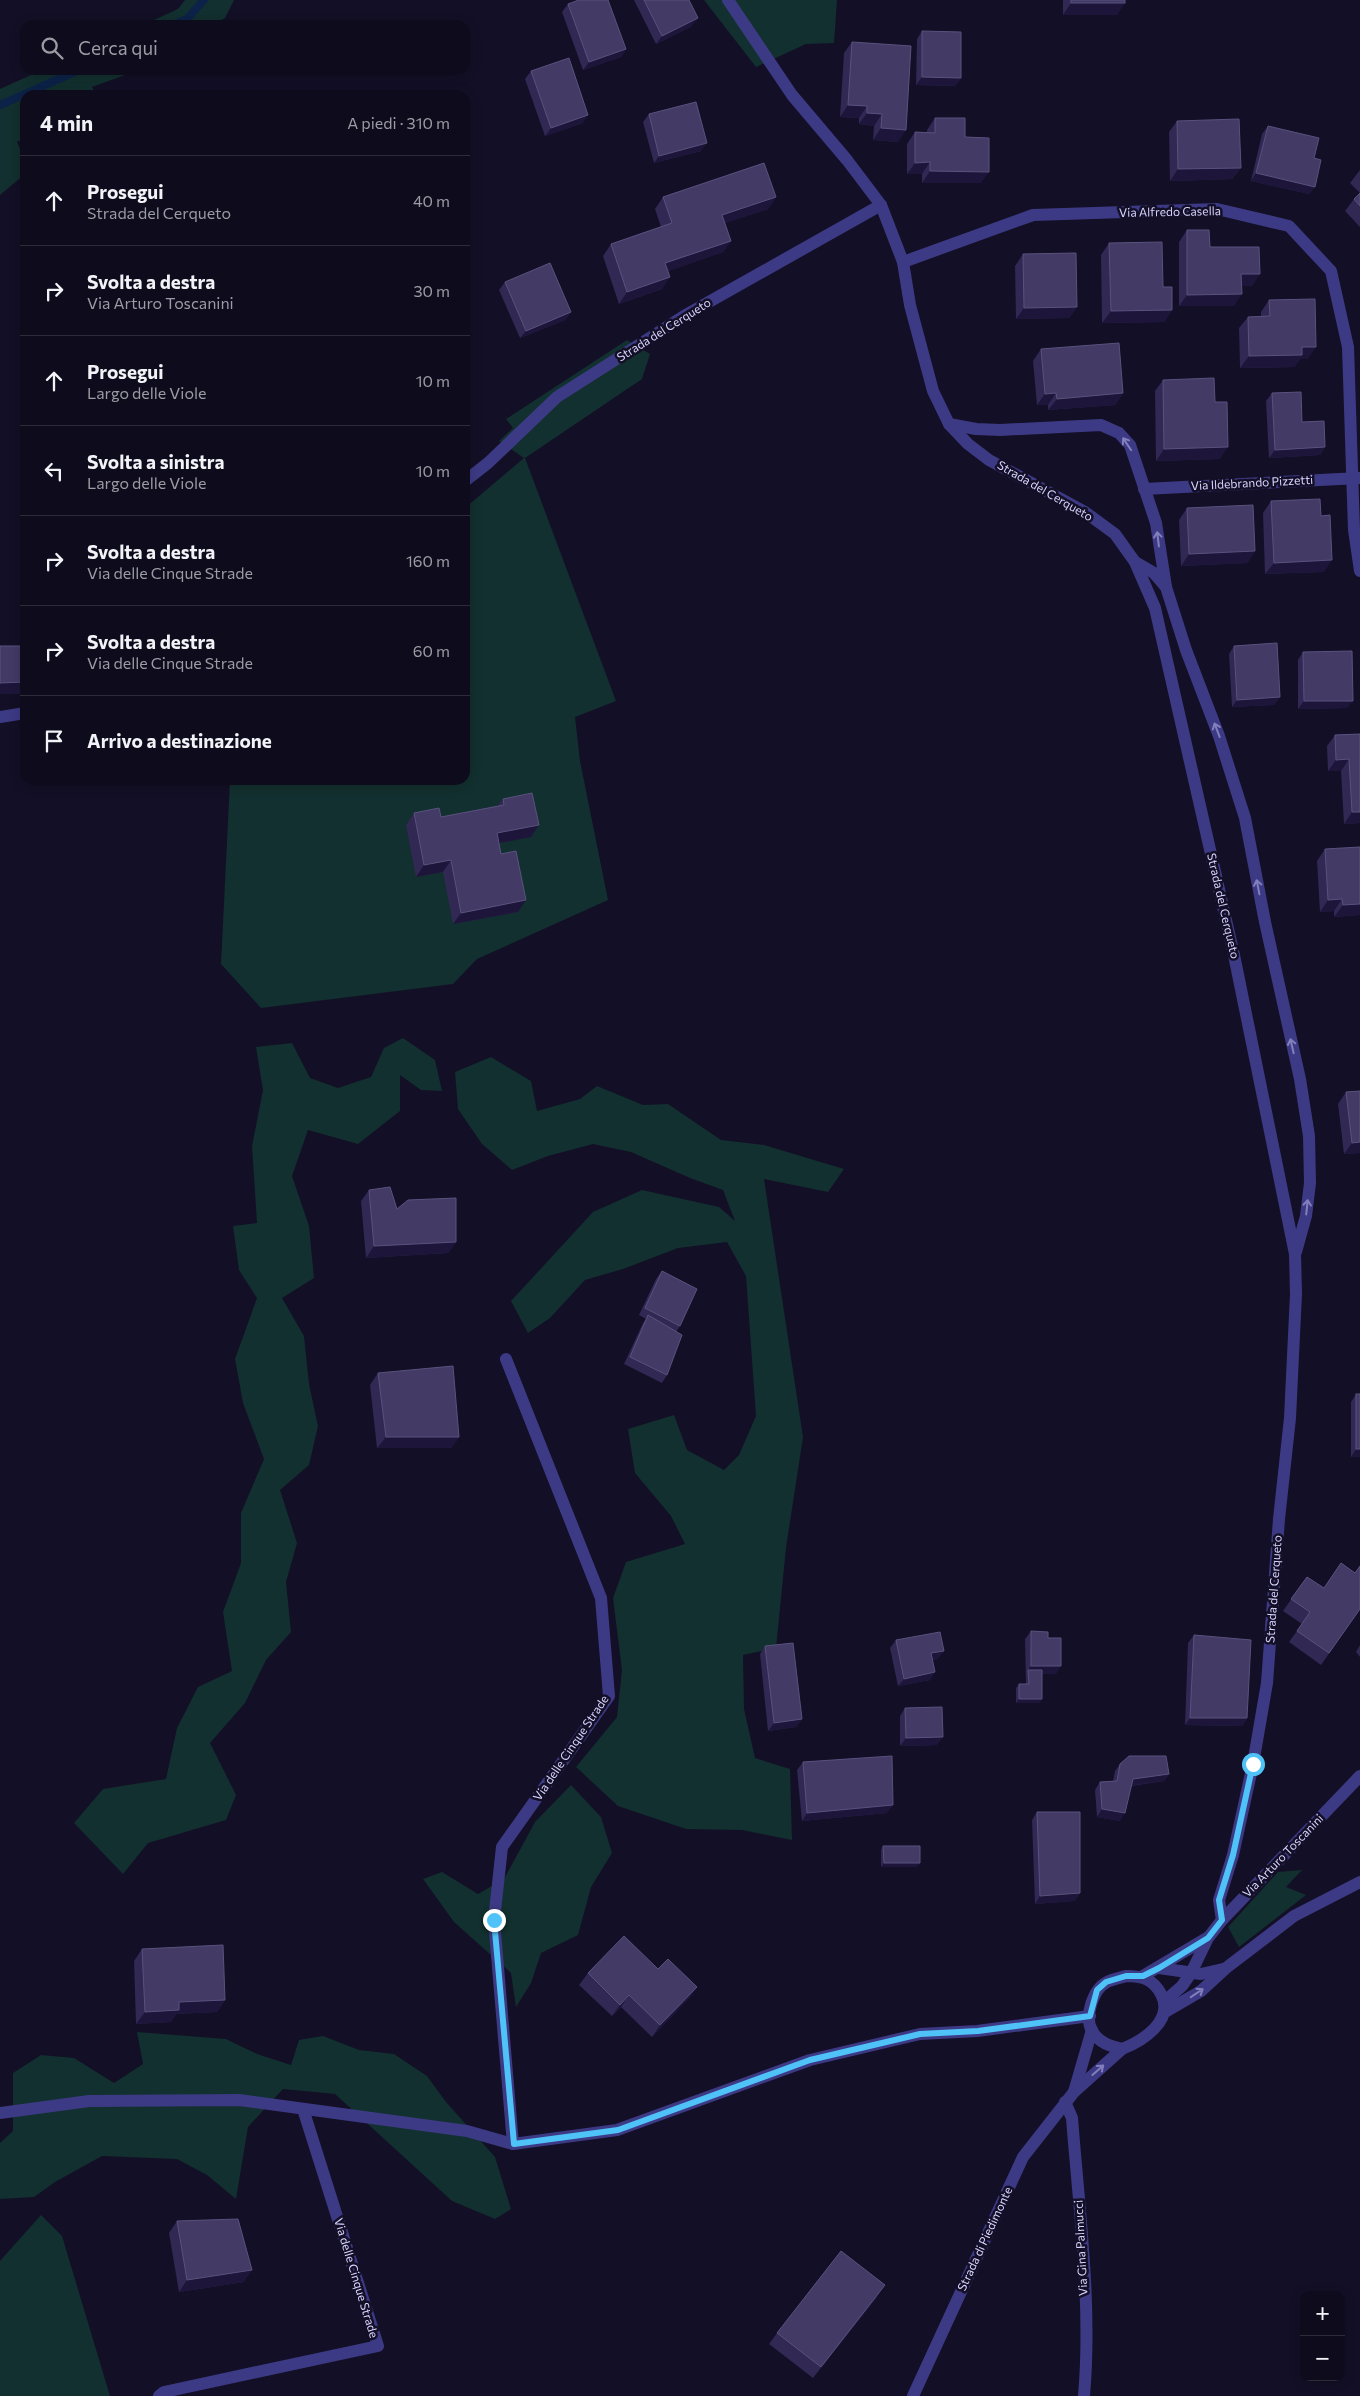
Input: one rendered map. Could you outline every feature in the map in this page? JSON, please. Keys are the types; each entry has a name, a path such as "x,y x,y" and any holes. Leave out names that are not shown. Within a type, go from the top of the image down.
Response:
{"street":[{"name":"Strada del Cerqueto","path":"728,0 792,95 881,205 903,262 910,305 934,390 949,424 968,444 989,460 1085,512 1115,534 1135,562 1154,608 1183,726 1236,964 1295,1254 1296,1294 1290,1418 1279,1519 1267,1683 1253,1764 1233,1855 1219,1900 1222,1920"},
{"name":"Strada del Cerqueto","path":"470,477 488,463 557,397 684,316 881,205"},
{"name":"Via Alfredo Casella","path":"903,262 1032,215 1217,209 1289,226 1331,271 1348,347 1356,478 1354,530 1360,572"},
{"name":"Strada del Cerqueto","path":"949,424 976,429 1000,430 1101,425 1119,433 1130,445 1156,523 1166,587 1186,650 1219,736 1245,818 1265,922 1300,1079 1309,1136 1310,1183 1306,1216 1295,1254"},
{"name":"Via Ildebrando Pizzetti","path":"1144,489 1356,478"},
{"name":"Strada del Cerqueto","path":"1135,562 1154,573 1166,587"},
{"path":"0,717 20,715"},
{"name":"Via delle Cinque Strade","path":"506,1359 601,1598 609,1696 502,1847 494,1920 514,2144"},
{"name":"Via Arturo Toscanini","path":"1165,2007 1191,1973 1208,1938 1222,1920 1360,1776"},
{"path":"1165,2007 1157,1986 1143,1976 1126,1976 1106,1982 1097,1990 1090,2016 1092,2030 1105,2045 1122,2049 1143,2038 1157,2026 1165,2007 1201,1991 1226,1968 1294,1916 1360,1882"},
{"name":"Via Arturo Toscanini","path":"1143,1976 1208,1938"},
{"path":"1159,1968 1201,1974 1226,1968"},
{"path":"0,2113 89,2102 239,2100 467,2131 514,2144 618,2130 810,2060 920,2034 978,2031 1090,2016"},
{"name":"Strada di Piedimonte","path":"1074,2092 1092,2030"},
{"name":"Strada di Piedimonte","path":"913,2396 1023,2157 1074,2092 1122,2049"},
{"name":"Via Gina Palmucci","path":"1065,2102 1072,2118 1082,2246 1087,2360 1084,2396"},
{"name":"Via delle Cinque Strade","path":"159,2396 164,2392 378,2346 303,2109"}],"green space":[{"path":"185,0 234,0 225,18 222,20 154,20 178,9"},
{"path":"704,0 837,0 834,43 806,44 756,67"},
{"path":"31,75 125,75 92,87 94,90 20,90 20,141 17,141 20,149 20,178 0,195 0,89"},
{"path":"627,340 650,354 642,379 525,458 616,701 575,717 580,761 608,900 477,959 453,984 261,1008 221,964 230,785 470,785 470,504 524,458 499,441 513,428 506,419"},
{"path":"403,1038 435,1060 442,1091 421,1090 400,1075 400,1111 358,1144 308,1130 292,1176 309,1226 314,1278 282,1298 304,1336 309,1384 318,1426 309,1465 280,1490 297,1543 286,1582 291,1632 266,1660 245,1703 210,1743 236,1795 226,1820 148,1843 123,1874 74,1823 103,1789 166,1779 177,1728 198,1687 232,1671 223,1612 241,1563 241,1513 264,1459 243,1403 235,1359 257,1298 239,1270 233,1226 257,1223 252,1146 263,1090 256,1047 292,1043 310,1078 338,1088 371,1077 384,1048"},
{"path":"491,1057 531,1081 537,1111 580,1099 597,1086 643,1105 668,1104 721,1140 764,1145 844,1169 828,1192 764,1179 803,1437 786,1548 776,1648 743,1655 744,1709 755,1758 790,1769 792,1840 742,1830 686,1829 618,1806 576,1767 617,1717 622,1670 613,1598 626,1562 685,1544 671,1516 635,1473 628,1429 674,1415 687,1450 724,1470 739,1455 756,1416 746,1276 727,1242 678,1248 623,1269 585,1280 550,1318 528,1333 511,1301 593,1212 642,1190 719,1207 735,1221 723,1190 690,1178 631,1152 593,1144 548,1156 512,1170 482,1144 458,1109 455,1072"},
{"path":"571,1785 601,1817 612,1853 591,1887 578,1935 541,1953 531,1983 516,2007 511,1973 454,1922 423,1879 442,1872 478,1894 504,1879 535,1822"},
{"path":"1302,1870 1286,1887 1306,1895 1239,1947 1228,1927 1278,1872"},
{"path":"137,2032 226,2039 257,2054 291,2065 299,2040 323,2036 359,2050 394,2054 427,2076 446,2102 495,2157 511,2209 495,2219 452,2201 335,2094 283,2089 248,2127 236,2199 207,2175 177,2159 102,2156 55,2182 34,2197 0,2199 0,2143 13,2131 13,2073 41,2055 74,2058 114,2083 143,2064"},
{"path":"41,2215 62,2236 110,2396 0,2396 0,2261"}],"building":[{"path":"579,0 608,0 626,49 589,62 568,4"},
{"path":"644,0 689,0 698,18 662,36"},
{"path":"1071,0 1125,0 1125,3 1071,3"},
{"path":"922,31 961,32 961,78 922,77"},
{"path":"852,42 911,46 906,130 881,128 882,114 867,113 867,106 848,105"},
{"path":"569,58 588,115 551,128 531,71"},
{"path":"696,102 707,143 659,156 649,114"},
{"path":"935,118 965,118 965,137 989,138 989,172 930,171 930,162 915,163 915,132 935,133"},
{"path":"1239,119 1241,168 1178,169 1177,121"},
{"path":"1268,126 1319,138 1314,158 1321,160 1315,187 1256,173"},
{"path":"764,163 776,197 722,215 731,241 665,263 670,277 627,292 611,244 672,223 663,197"},
{"path":"1360,193 1360,206 1354,199"},
{"path":"1187,230 1209,230 1210,247 1259,247 1260,274 1241,274 1242,294 1187,295"},
{"path":"1162,242 1163,287 1172,287 1172,310 1111,311 1109,243"},
{"path":"1076,253 1077,307 1024,308 1023,254"},
{"path":"550,263 571,312 526,331 505,282"},
{"path":"1315,299 1316,347 1302,347 1302,355 1249,356 1248,317 1270,316 1269,300"},
{"path":"1119,343 1123,393 1057,399 1056,393 1045,394 1041,349"},
{"path":"1214,378 1215,402 1227,402 1228,447 1164,449 1163,380"},
{"path":"1301,392 1302,422 1324,421 1325,447 1275,450 1272,393"},
{"path":"1320,499 1321,516 1330,515 1332,560 1274,563 1271,501"},
{"path":"1253,505 1255,551 1189,554 1187,508"},
{"path":"1277,643 1280,697 1237,700 1234,646"},
{"path":"0,646 20,646 20,682 0,683"},
{"path":"1352,651 1353,701 1304,701 1303,652"},
{"path":"1360,734 1360,812 1352,812 1349,759 1336,760 1335,735"},
{"path":"532,793 539,825 497,833 501,854 516,851 526,900 461,913 451,860 424,865 414,813 439,808 441,817 504,805 503,799"},
{"path":"1360,847 1360,904 1343,905 1342,899 1328,900 1325,849"},
{"path":"1360,1091 1360,1142 1352,1143 1346,1092"},
{"path":"390,1187 397,1209 408,1200 456,1198 456,1242 374,1246 369,1190"},
{"path":"662,1271 697,1289 680,1326 645,1308"},
{"path":"648,1315 682,1335 667,1375 630,1357"},
{"path":"453,1366 459,1437 386,1437 378,1373"},
{"path":"1356,1394 1360,1394 1360,1449 1356,1449"},
{"path":"1341,1563 1355,1573 1360,1566 1360,1609 1329,1653 1297,1631 1310,1612 1291,1599 1307,1577 1324,1588"},
{"path":"1031,1631 1048,1632 1048,1638 1061,1638 1061,1666 1031,1666"},
{"path":"940,1632 944,1651 931,1653 935,1672 904,1679 896,1640"},
{"path":"1194,1635 1251,1640 1247,1718 1190,1718"},
{"path":"793,1643 802,1719 774,1723 765,1646"},
{"path":"1028,1670 1042,1670 1042,1699 1019,1699 1019,1684 1029,1684"},
{"path":"942,1707 943,1737 906,1738 905,1708"},
{"path":"892,1756 893,1805 807,1813 803,1762"},
{"path":"1129,1756 1166,1756 1169,1774 1133,1779 1125,1813 1102,1809 1100,1782 1117,1781 1120,1764"},
{"path":"1037,1812 1080,1812 1080,1893 1040,1896"},
{"path":"883,1846 920,1846 920,1863 884,1863"},
{"path":"624,1936 658,1969 668,1959 697,1987 660,2025 629,1995 620,2005 588,1973"},
{"path":"223,1945 225,2000 179,2002 179,2010 145,2012 142,1949"},
{"path":"238,2219 252,2270 187,2280 177,2221"},
{"path":"841,2251 885,2285 821,2367 777,2333"}],"waterway":[{"path":"185,20 204,0"},
{"path":"34,90 68,75"},
{"path":"0,105 20,96"}],"route":[{"path":"494,1920 514,2144 618,2130 810,2060 920,2034 978,2031 1065,2021 1090,2016 1091,2005 1097,1990 1106,1982 1126,1976 1143,1976 1159,1968 1208,1938 1222,1920 1219,1900 1233,1855 1253,1764"}]}
